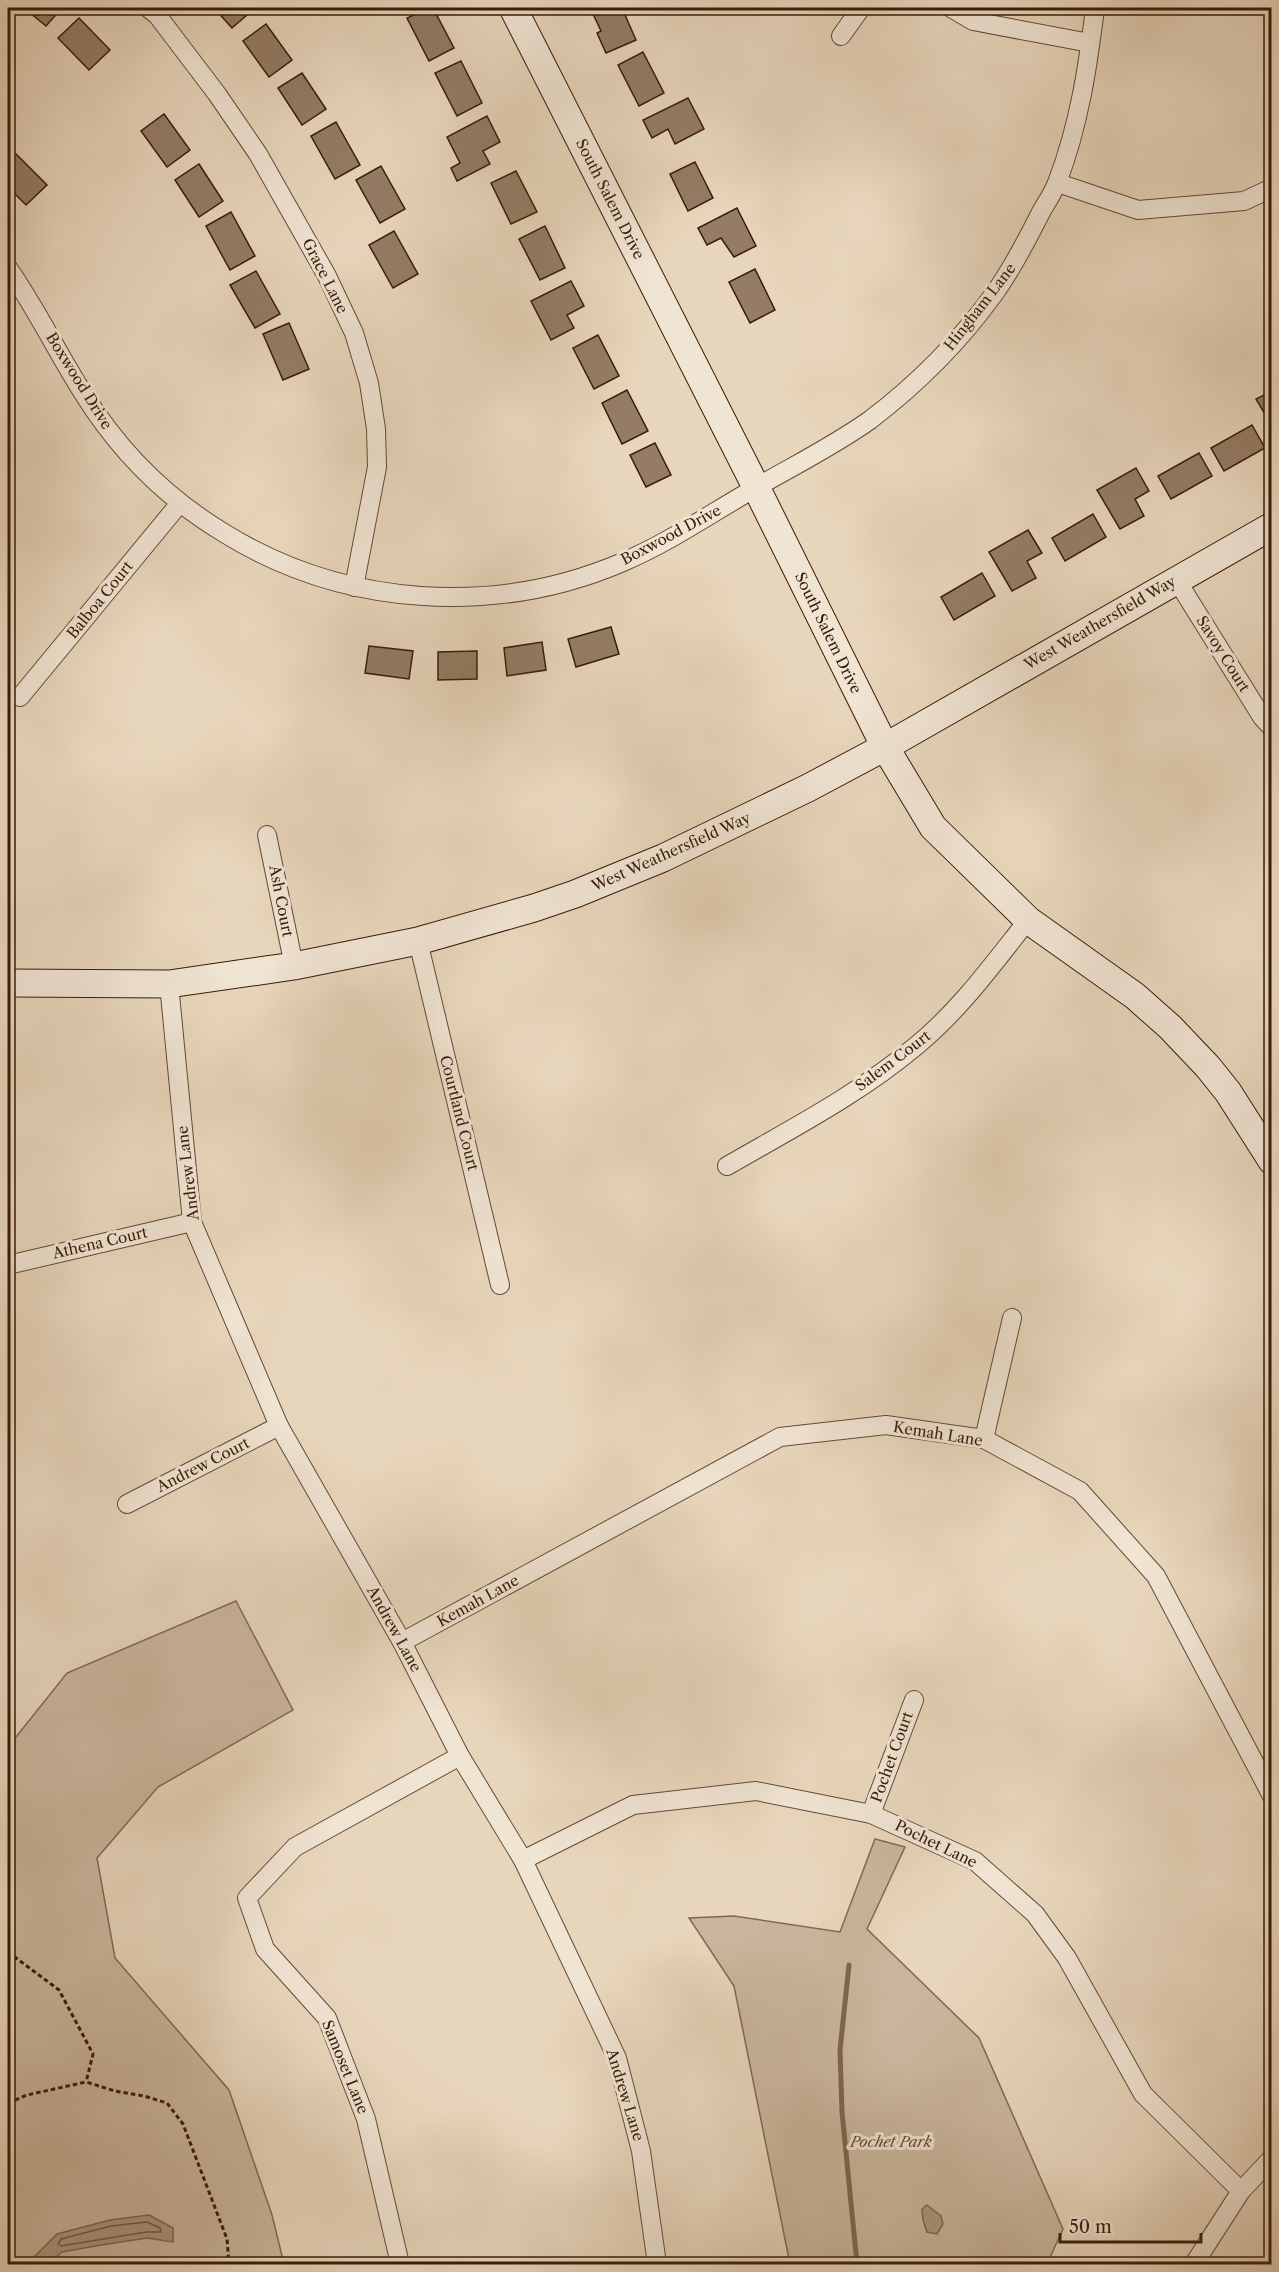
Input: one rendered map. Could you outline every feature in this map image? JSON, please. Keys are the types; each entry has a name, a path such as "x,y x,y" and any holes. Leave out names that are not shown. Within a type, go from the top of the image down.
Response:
{"street":[{"name":"Grace Lane","path":"148,8 157,15 253,146 327,276 354,333 369,383 376,429 377,467 354,587"},
{"name":"South Salem Drive","path":"513,8 885,747 933,827 1028,920 1135,996 1170,1027 1208,1067 1272,1161"},
{"path":"841,36 861,8"},
{"path":"951,8 973,21 1090,43"},
{"name":"Hingham Lane","path":"756,487 867,422 940,357 994,293 1016,259 1058,183 1084,89 1095,8"},
{"path":"1058,183 1138,210 1244,201 1272,188"},
{"name":"Boxwood Drive","path":"8,268 41,318 82,391 114,437 135,462 180,502 224,533 261,554 291,567 354,587 395,595 464,597 489,596 568,582 642,553 756,487"},
{"name":"Balboa Court","path":"20,697 180,502"},
{"name":"West Weathersfield Way","path":"8,983 169,984 294,966 418,941 534,908 618,877 764,811 885,747 1272,526"},
{"name":"Savoy Court","path":"1176,579 1262,717 1272,728"},
{"name":"Ash Court","path":"267,835 294,966"},
{"name":"Salem Court","path":"727,1166 880,1075 917,1046 980,981 1028,920"},
{"name":"Courtland Court","path":"418,941 500,1285"},
{"name":"Andrew Lane","path":"169,984 192,1222 279,1426 402,1642 460,1756 524,1860 616,2058 641,2151 657,2265"},
{"name":"Athena Court","path":"8,1265 192,1222"},
{"path":"984,1439 1012,1318"},
{"name":"Kemah Lane","path":"402,1642 780,1437 886,1425 984,1439 1080,1491 1156,1576 1272,1796"},
{"name":"Andrew Court","path":"127,1504 279,1426"},
{"name":"Pochet Court","path":"871,1814 914,1700"},
{"name":"Samoset Lane","path":"400,2265 366,2119 327,2018 265,1949 247,1898 295,1847 460,1756"},
{"name":"Pochet Lane","path":"524,1860 633,1805 756,1791 871,1814 975,1861 1035,1914 1067,1958 1143,2094 1241,2191"},
{"path":"1194,2265 1241,2191 1272,2158"}],"path":[{"path":"8,1952 59,1990 93,2054 86,2082"},
{"path":"8,2103 27,2095 86,2082 167,2103 183,2124 227,2239 229,2265"}],"green space":[{"path":"236,1601 293,1710 158,1787 97,1858 115,1958 229,2090 272,2215 284,2264 8,2264 8,1747 67,1673"},
{"name":"Pochet Park","path":"875,1839 905,1847 867,1929 979,2038 1063,2229 1047,2264 790,2264 734,1986 689,1918 734,1916 840,1932"}],"water":[{"path":"927,2205 941,2216 943,2224 937,2234 927,2232 922,2209"},
{"path":"149,2215 173,2228 173,2242 147,2238 62,2252 48,2264 27,2264 57,2234 110,2220"}],"building":[{"path":"24,8 62,8 46,26"},
{"path":"214,8 253,8 254,9 232,28"},
{"path":"433,8 454,48 429,61 407,18"},
{"path":"607,8 622,8 636,40 606,53 597,33 601,31 593,14"},
{"path":"79,18 110,50 89,70 58,38"},
{"path":"266,24 292,60 269,77 243,41"},
{"path":"643,52 664,93 639,106 618,65"},
{"path":"461,61 482,103 457,116 435,73"},
{"path":"302,73 326,109 302,125 278,88"},
{"path":"688,98 704,129 675,144 668,129 652,138 643,120"},
{"path":"164,114 190,150 167,167 141,131"},
{"path":"487,116 500,142 483,151 490,164 457,181 451,168 460,163 447,137"},
{"path":"336,122 360,165 335,179 311,136"},
{"path":"16,154 47,185 26,205 8,187 8,162"},
{"path":"695,162 713,198 688,211 670,174"},
{"path":"199,164 223,201 199,217 175,180"},
{"path":"381,166 405,209 380,223 356,180"},
{"path":"516,171 537,212 511,224 491,183"},
{"path":"737,208 756,246 734,257 721,238 707,245 698,228"},
{"path":"231,212 255,256 230,270 206,226"},
{"path":"545,226 565,268 540,280 519,239"},
{"path":"394,231 418,274 393,288 369,245"},
{"path":"755,269 775,310 750,323 729,282"},
{"path":"256,271 280,314 255,328 230,285"},
{"path":"571,281 584,306 567,315 574,328 551,340 531,301"},
{"path":"289,323 309,369 283,380 263,334"},
{"path":"598,335 619,376 594,389 573,348"},
{"path":"627,390 648,431 622,444 602,403"},
{"path":"1272,391 1272,426 1256,399"},
{"path":"1252,425 1265,448 1224,471 1211,448"},
{"path":"655,443 671,475 646,487 630,455"},
{"path":"1199,453 1212,476 1171,499 1158,476"},
{"path":"1136,468 1149,491 1135,499 1144,516 1120,529 1097,490"},
{"path":"1093,514 1106,537 1065,561 1052,538"},
{"path":"1028,530 1042,553 1027,561 1036,578 1012,591 989,552"},
{"path":"982,573 995,596 954,620 941,597"},
{"path":"611,627 619,654 576,667 568,639"},
{"path":"542,642 546,670 507,676 504,648"},
{"path":"369,646 413,651 409,679 365,673"},
{"path":"477,651 477,679 438,680 438,652"}],"waterway":[{"path":"849,1965 840,2050 842,2112 857,2264"}]}
